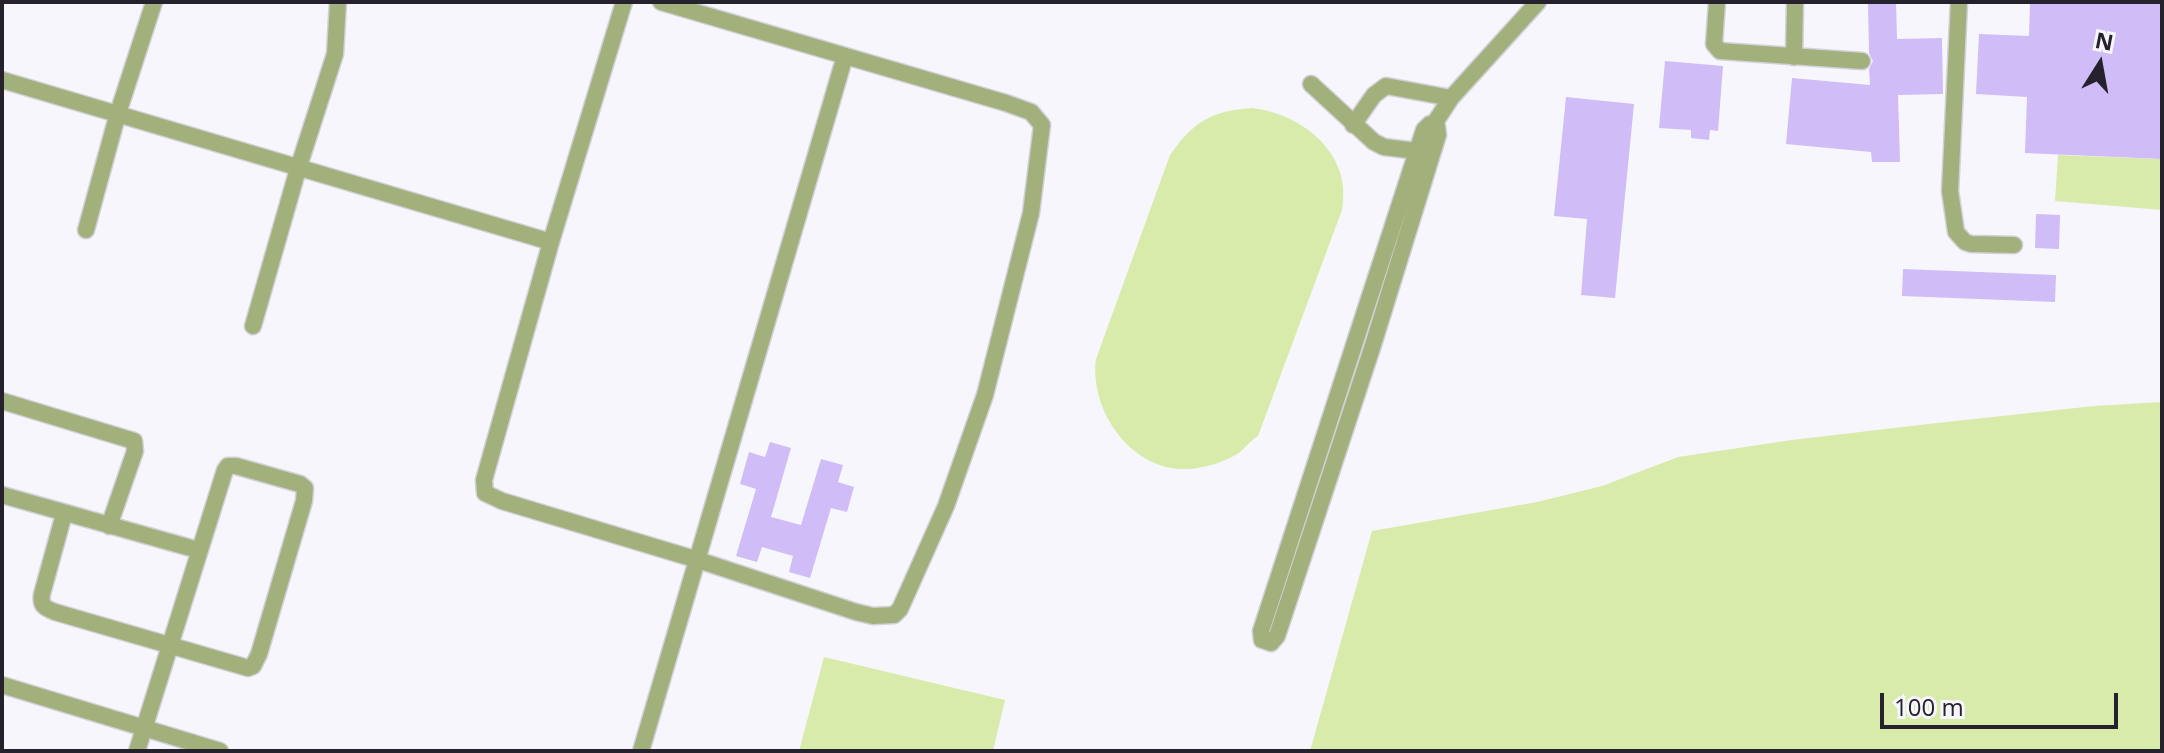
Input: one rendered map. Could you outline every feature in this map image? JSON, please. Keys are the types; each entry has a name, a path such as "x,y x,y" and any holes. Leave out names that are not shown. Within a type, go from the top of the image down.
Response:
{"street":[{"path":"86,230 118,113 154,2"},
{"path":"253,326 335,54 338,2"},
{"path":"624,2 551,242 484,480 485,493 502,501 856,612 873,616 894,615 900,609 946,506 985,395 1031,213 1042,125 1036,115 1023,108 661,2"},
{"path":"1434,124 1439,130 1438,135 1373,345 1277,636 1271,643 1266,643 1262,640 1261,631 1427,126 1434,124 1451,98 1538,2"},
{"path":"1717,2 1716,48 1725,52 1862,61"},
{"path":"1794,57 1795,2"},
{"path":"1959,2 1950,170 1956,232 1971,244 2014,245"},
{"path":"641,751 845,56"},
{"path":"2,80 551,242"},
{"path":"1311,84 1353,125 1384,147 1417,151"},
{"path":"1353,125 1374,95 1386,86 1451,98"},
{"path":"1355,339 1373,345"},
{"path":"2,401 134,441 135,451 109,526"},
{"path":"64,514 42,594 42,606 55,612 171,646 244,668 253,666 294,537 305,488 264,473 228,466 198,550 171,646 137,751"},
{"path":"2,495 198,550"},
{"path":"2,685 220,751"}],"green space":[{"path":"1252,108 1289,119 1320,140 1340,171 1342,210 1258,436 1240,452 1215,464 1194,469 1168,467 1149,460 1118,435 1100,399 1096,359 1170,155 1187,134 1205,120 1225,112"},
{"path":"2058,155 2162,159 2162,210 2055,201"},
{"path":"2162,402 2162,751 1310,751 1372,531 1537,502 1602,486 1678,457 1928,424"},
{"path":"824,657 1005,700 993,751 799,751"}],"building":[{"path":"1868,2 1896,2 1897,39 1942,38 1943,94 1898,95 1900,162 1872,162 1871,152 1786,144 1792,78 1870,85 1869,69 1873,61 1869,53"},
{"path":"2030,2 2162,2 2162,159 2025,153 2027,97 1976,94 1979,34 2029,36"},
{"path":"1665,61 1723,66 1718,131 1710,130 1709,140 1691,138 1691,130 1659,128"},
{"path":"1566,97 1634,104 1615,298 1581,295 1587,219 1554,216"},
{"path":"2036,214 2060,215 2059,249 2035,248"},
{"path":"1903,269 2056,275 2055,302 1902,296"},
{"path":"770,442 791,448 771,517 801,525 821,459 843,465 838,482 854,487 847,512 831,508 810,578 789,572 793,556 762,547 757,562 736,556 756,489 740,484 749,452 765,457"}]}
